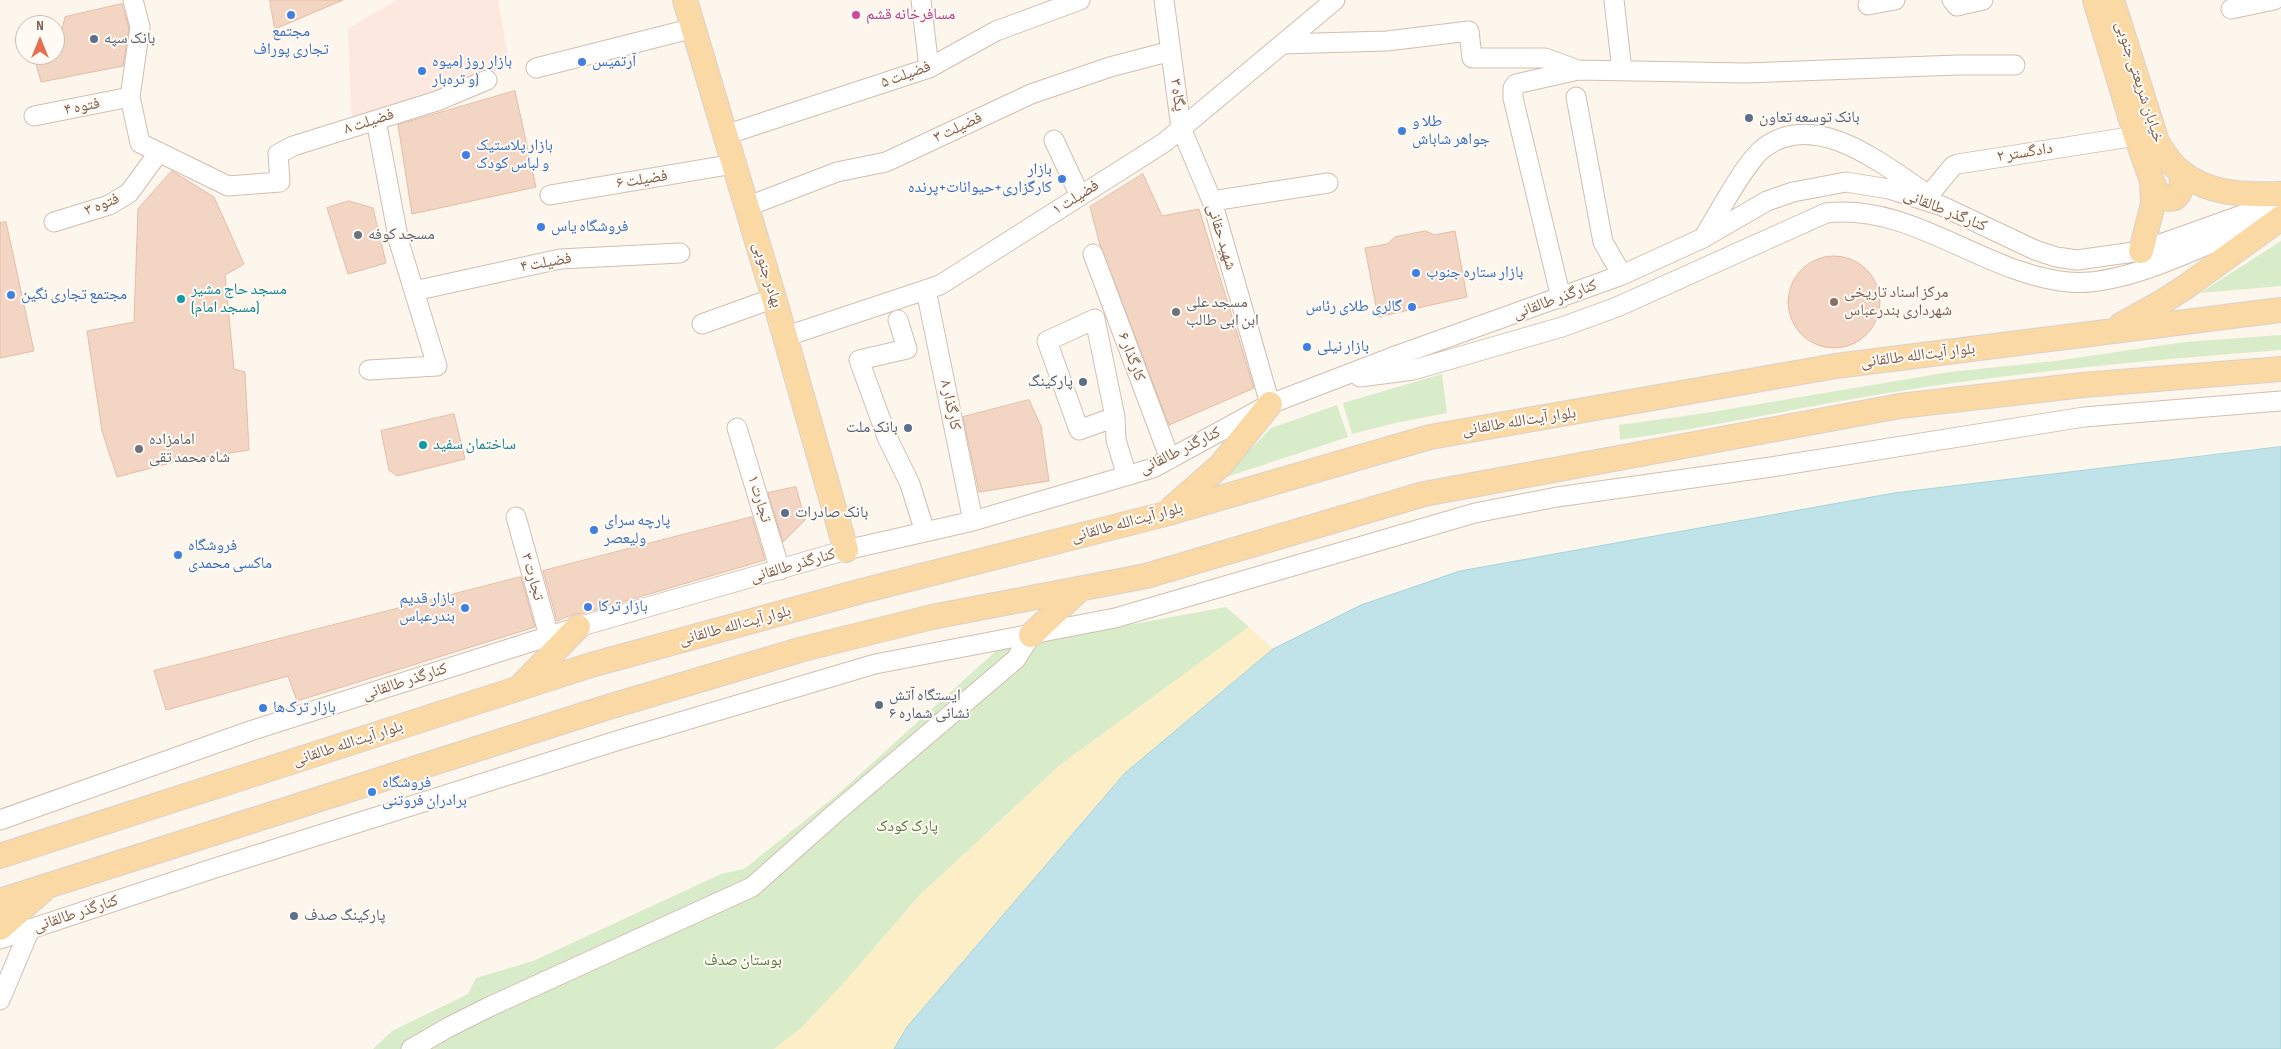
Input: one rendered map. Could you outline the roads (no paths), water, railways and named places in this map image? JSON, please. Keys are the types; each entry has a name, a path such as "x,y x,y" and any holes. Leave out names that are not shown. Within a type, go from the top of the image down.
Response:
{"main road":[{"name":"خیابان شریعتی جنوبی","path":"2095,0 2136,136 2152,182 2153,204 2141,251"},
{"name":"خیابان شریعتی جنوبی","path":"2112,0 2157,142 2181,172 2201,184 2225,191 2246,195 2281,194"},
{"name":"بهادر جنوبی","path":"688,1 694,28 846,550"},
{"path":"2152,182 2158,194 2174,198 2182,190 2181,172"},
{"path":"2108,332 2159,304 2281,218"},
{"name":"بلوار آیت‌الله طالقانی","path":"0,856 591,665 862,591 1165,514 1430,437 1836,366 2281,310"},
{"path":"0,901 605,708 803,649 932,617 1164,572 1424,494 1696,442 1900,406 2083,385 2281,369"},
{"path":"1165,514 1189,495 1221,465 1270,404"},
{"path":"1031,635 1080,589"},
{"path":"518,689 578,627"},
{"path":"0,928 48,886"}],"street":[{"path":"133,0 140,27 130,98 140,143 159,152"},
{"path":"921,0 929,68"},
{"name":"فضیلت ۵","path":"725,135 929,68 1037,8 1080,0"},
{"name":"پگاه ۳","path":"1164,0 1182,128 1208,194"},
{"name":"فضیلت ۱","path":"784,337 940,285 1165,142 1335,0"},
{"path":"1614,0 1622,71"},
{"path":"1868,5 1894,0"},
{"path":"1952,0 1957,6 1983,0"},
{"path":"2232,9 2274,0"},
{"path":"536,68 694,28"},
{"path":"1282,44 1387,41 1469,31 1472,58 1545,58 1578,70"},
{"name":"فضیلت ۳","path":"746,207 837,172 886,162 1031,94 1110,66 1171,51"},
{"path":"1561,298 1512,98 1512,88 1516,84 1578,70 1746,73 1958,65 2015,65"},
{"name":"فضیلت ۸","path":"159,152 228,186 280,182 278,154 293,146 437,101 487,80"},
{"path":"1576,97 1603,242 1622,275"},
{"name":"فتوه ۴","path":"34,116 130,98"},
{"path":"369,370 438,366 399,242 376,120"},
{"path":"1703,238 1751,162 1765,147 1793,136 1811,134 1833,138 1872,158 1935,200"},
{"name":"دادگستر ۲","path":"1935,200 1953,166 1958,164 2136,136"},
{"path":"1054,140 1080,196"},
{"name":"فتوه ۳","path":"54,222 109,205 129,193 159,152"},
{"name":"فضیلت ۶","path":"550,195 734,164"},
{"name":"کنارگذر طالقانی","path":"0,820 253,730 578,627 846,550 972,521 1152,468 1270,404 1622,275 1703,238 1767,201 1793,192 1823,184 1846,182 1889,189 1935,200 2035,250 2056,257 2077,260 2141,251 2248,213 2281,209"},
{"path":"1208,194 1328,183"},
{"name":"شهید حقانی","path":"1208,194 1270,404"},
{"path":"1331,381 1413,370 1562,327 1617,307 1826,213 1846,211 1888,218 2010,268 2044,278 2084,282 2119,277 2142,270 2281,213"},
{"name":"فضیلت ۴","path":"414,291 560,259 680,253"},
{"name":"کارگذار ۶","path":"1093,254 1170,459"},
{"name":"کارگذار ۸","path":"926,290 972,521"},
{"path":"702,324 774,298"},
{"path":"1115,416 1079,430 1047,341 1095,319 1115,416 1116,440 1127,476"},
{"path":"898,320 907,349 860,360 887,437 910,484 925,532"},
{"name":"کنارگذر طالقانی","path":"0,939 215,868 616,741 875,664 1115,618 1475,513 1540,500 1771,467 2084,417 2281,401"},
{"name":"تجارت ۱","path":"737,428 780,570"},
{"name":"تجارت ۳","path":"516,517 549,636"},
{"path":"412,1049 449,1027 491,1006 752,888 833,815 1016,659 1031,635"},
{"path":"1,1000 30,929"}],"water":[{"path":"2281,447 2281,1049 894,1049 907,1027 1125,773 1273,649 1361,605 1460,571 1894,493"}],"place":[{"name":"مجتمع تجاری پوراف","path":"291,15"},
{"name":"مسافرخانه قشم","path":"856,15"},
{"name":"بانک سپه","path":"94,39"},
{"name":"آرتمیس","path":"582,62"},
{"name":"بازار روز (میوه و تره‌بار)","path":"422,71"},
{"name":"بانک توسعه تعاون","path":"1749,118"},
{"name":"طلا و جواهر شاباش","path":"1402,131"},
{"name":"بازار پلاستیک و لباس کودک","path":"466,155"},
{"name":"بازار کارگزاری+حیوانات+پرنده","path":"1062,179"},
{"name":"فروشگاه یاس","path":"541,227"},
{"name":"مسجد کوفه","path":"358,235"},
{"name":"بازار ستاره جنوب","path":"1416,273"},
{"name":"مجتمع تجاری نگین","path":"11,295"},
{"name":"مسجد حاج مشیر (مسجد امام)","path":"181,299"},
{"name":"مرکز اسناد تاریخی شهرداری بندرعباس","path":"1834,302"},
{"name":"گالری طلای رئاس","path":"1412,307"},
{"name":"مسجد علی ابن ابی طالب","path":"1176,312"},
{"name":"بازار نیلی","path":"1307,347"},
{"name":"پارکینگ","path":"1083,382"},
{"name":"بانک ملت","path":"908,428"},
{"name":"ساختمان سفید","path":"423,445"},
{"name":"امامزاده شاه محمد تقی","path":"139,449"},
{"name":"بانک صادرات","path":"785,513"},
{"name":"پارچه سرای ولیعصر","path":"594,530"},
{"name":"فروشگاه ماکسی محمدی","path":"178,555"},
{"name":"بازار ترکا","path":"588,607"},
{"name":"بازار قدیم بندرعباس","path":"465,608"},
{"name":"ایستگاه آتش نشانی شماره ۶","path":"879,705"},
{"name":"بازار ترک‌ها","path":"263,708"},
{"name":"فروشگاه برادران فروتنی","path":"372,792"},
{"name":"پارکینگ صدف","path":"294,916"}],"park label":[{"name":"پارک کودک","path":"907,827"},
{"name":"بوستان صدف","path":"743,961"}]}
